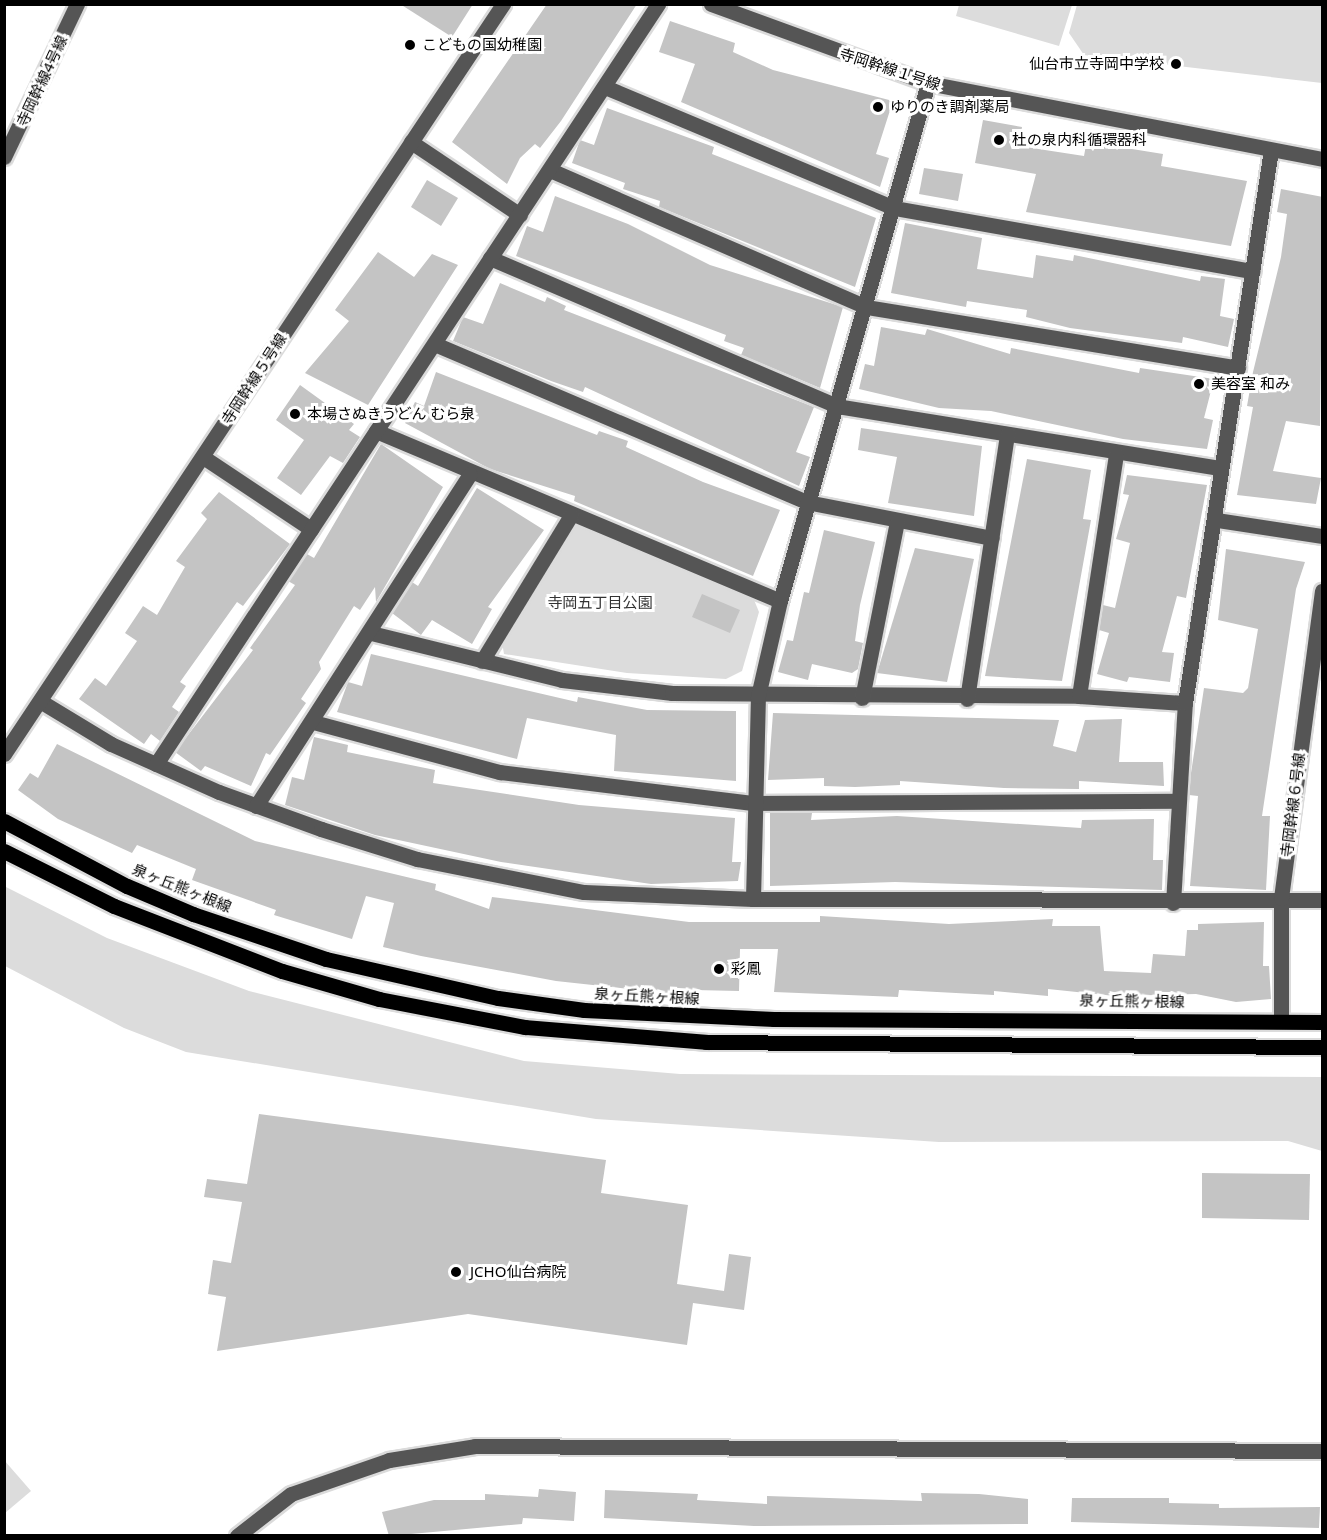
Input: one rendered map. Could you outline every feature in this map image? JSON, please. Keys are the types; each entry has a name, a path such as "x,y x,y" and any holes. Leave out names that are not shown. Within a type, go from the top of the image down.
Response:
{"main road":[{"name":"泉ヶ丘熊ヶ根線","path":"4,821 127,886 193,914 326,959 498,998 584,1010 763,1019 1323,1022"},
{"path":"4,851 114,906 282,971 389,1001 525,1027 706,1042 1323,1047"}],"street":[{"name":"寺岡幹線4号線","path":"4,157 77,4"},
{"name":"寺岡幹線５号線","path":"4,753 503,4"},
{"path":"156,764 375,431 437,345 490,258 658,4"},
{"name":"寺岡幹線１号線","path":"711,4 742,10 928,83 1323,159"},
{"path":"753,899 753,803 758,696 780,601 807,502 867,307 928,83"},
{"path":"604,87 894,208 1253,271"},
{"path":"411,142 520,215"},
{"path":"1173,903 1175,801 1185,703 1217,520 1220,468 1238,368 1271,150"},
{"path":"550,170 867,307 1238,368"},
{"path":"490,258 837,406 1116,454 1220,468"},
{"path":"437,345 807,502 897,522 992,538"},
{"path":"375,431 470,474 780,601"},
{"path":"968,699 1007,434"},
{"path":"1079,696 1116,454"},
{"path":"203,457 311,529"},
{"path":"256,806 371,633 470,474"},
{"path":"482,661 572,515"},
{"path":"1217,520 1323,536"},
{"path":"862,698 897,522"},
{"name":"寺岡幹線６号線","path":"1281,1021 1281,898 1323,591"},
{"path":"371,633 562,680 758,696 968,699 1079,696 1185,703"},
{"path":"40,701 156,764 256,806 417,859 584,892 753,899 1173,903 1281,898 1323,900"},
{"path":"313,722 500,772 753,803 1175,801"},
{"path":"237,1536 291,1494 389,1460 475,1446 1323,1451"}],"green space":[{"path":"959,4 1072,5 1059,46 956,16"},
{"path":"1077,5 1322,5 1322,83 1084,55 1069,33"},
{"name":"寺岡五丁目公園","path":"580,525 752,595 759,612 742,671 726,679 627,673 504,654 501,636 568,529"},
{"path":"4,886 107,938 249,991 524,1061 680,1074 1322,1077 1322,1151 1288,1141 939,1142 596,1119 186,1052 124,1028 5,966"},
{"path":"4,1460 31,1491 5,1513 4,1513"}],"building":[{"path":"400,4 473,4 452,37"},
{"path":"547,4 637,4 561,121 540,148 535,144 520,158 507,184 452,142"},
{"path":"670,21 735,43 733,52 773,70 893,101 876,154 889,158 880,187 681,102 695,64 659,52"},
{"path":"607,108 714,147 712,154 876,218 855,287 659,207 660,201 623,189 625,183 572,163 580,140 594,145"},
{"path":"983,120 1022,127 1019,146 1084,156 1086,145 1132,149 1163,154 1161,166 1247,181 1231,246 1026,212 1036,174 975,163"},
{"path":"924,168 963,174 958,201 919,194"},
{"path":"427,180 458,198 441,226 411,207"},
{"path":"1281,189 1323,197 1320,426 1286,421 1273,471 1321,478 1316,504 1237,495 1253,407 1247,406 1253,372 1281,257 1287,214 1277,212"},
{"path":"555,196 628,224 710,265 843,307 820,388 741,355 744,348 724,341 726,335 516,256 527,226 543,232"},
{"path":"905,223 982,238 977,269 1033,278 1036,255 1073,261 1074,255 1200,281 1201,276 1225,279 1220,316 1234,319 1228,347 1183,337 1182,343 1070,328 1026,317 1027,310 967,301 966,307 891,293"},
{"path":"378,252 414,277 432,254 458,265 368,405 305,373 349,321 335,310"},
{"path":"500,283 545,302 547,297 566,306 564,310 814,407 796,452 810,457 799,486 585,387 583,392 551,381 453,341 463,317 483,324"},
{"path":"881,327 925,335 927,329 1010,354 1011,348 1139,373 1140,368 1214,379 1204,418 1213,420 1207,449 1123,439 991,411 939,408 859,389 865,364 874,366"},
{"path":"436,372 597,435 599,431 628,441 626,447 703,482 780,510 753,576 574,501 575,496 490,469 405,423 415,402 424,406"},
{"path":"300,385 354,424 349,430 360,437 343,463 330,456 301,495 277,478 304,440 276,420"},
{"path":"861,428 982,446 974,516 888,503 897,457 858,450"},
{"path":"381,444 443,487 376,602 375,587 360,610 354,606 319,662 321,669 301,699 306,703 270,755 266,753 251,786 205,766 201,771 175,752 253,650 250,648 295,585 288,581 307,554 314,558"},
{"path":"1027,459 1091,470 1083,519 1091,520 1062,681 985,676"},
{"path":"1127,475 1207,485 1186,598 1177,596 1162,652 1174,653 1170,682 1129,677 1127,682 1097,674 1109,633 1099,630 1103,605 1115,608 1130,543 1116,539 1129,495 1123,494"},
{"path":"477,488 544,530 488,607 492,609 472,644 432,620 421,635 392,613 412,582 418,586"},
{"path":"219,492 290,544 243,606 237,602 180,682 186,686 172,707 179,712 160,741 151,734 144,744 79,699 95,678 106,686 137,641 125,633 143,606 157,615 185,567 176,561 207,519 201,513"},
{"path":"824,530 875,542 860,605 855,641 863,643 858,669 852,673 812,664 808,680 778,672 787,640 793,641 804,592 809,593"},
{"path":"915,548 974,559 947,682 877,673"},
{"path":"1226,549 1305,562 1296,589 1262,816 1270,816 1266,890 1190,886 1198,796 1189,795 1204,688 1243,693 1248,688 1258,629 1218,620"},
{"path":"702,594 740,610 730,633 692,617"},
{"path":"371,654 577,702 578,697 647,710 736,711 736,781 614,771 616,735 527,718 517,759 337,712 348,682 362,686"},
{"path":"773,713 1059,720 1053,746 1076,752 1085,720 1122,719 1119,762 1163,762 1164,786 1079,781 1079,789 1004,788 900,781 900,785 855,787 824,786 824,778 768,780"},
{"path":"314,737 348,745 347,752 435,770 433,783 579,805 735,818 732,862 741,862 738,881 651,884 501,862 375,835 285,805 292,777 304,780"},
{"path":"57,744 255,841 436,884 435,890 489,909 492,897 689,922 820,922 820,916 949,924 1053,919 1052,926 1100,926 1104,971 1151,973 1153,954 1185,956 1187,930 1198,930 1198,924 1264,922 1263,966 1269,966 1271,999 1236,1002 1196,994 1115,996 1048,989 1048,996 994,991 994,995 899,990 898,997 774,992 778,949 740,949 739,991 694,990 694,996 556,981 421,956 383,947 394,903 366,896 352,939 274,915 276,910 192,880 196,869 137,845 132,853 58,819 18,790 30,773 38,778"},
{"path":"770,813 812,813 811,820 897,816 1081,828 1082,820 1154,819 1153,860 1163,860 1162,890 895,882 770,886"},
{"path":"259,1114 606,1160 601,1193 688,1205 677,1284 724,1291 729,1254 751,1257 744,1310 693,1303 687,1345 468,1314 217,1351 226,1297 208,1294 213,1260 231,1263 242,1202 204,1197 207,1179 247,1184"},
{"path":"1202,1173 1310,1174 1309,1220 1202,1218"},
{"path":"539,1489 576,1492 574,1521 523,1518 522,1524 389,1536 382,1512 434,1500 485,1500 485,1494 538,1497"},
{"path":"605,1490 698,1494 697,1500 767,1504 767,1496 922,1501 921,1493 979,1494 1028,1499 1028,1524 754,1526 604,1518"},
{"path":"1072,1498 1169,1498 1169,1503 1219,1504 1219,1508 1320,1507 1319,1528 1071,1522"}],"place":[{"name":"こどもの国幼稚園","path":"410,45"},
{"name":"仙台市立寺岡中学校","path":"1176,64"},
{"name":"ゆりのき調剤薬局","path":"878,107"},
{"name":"杜の泉内科循環器科","path":"999,140"},
{"name":"美容室 和み","path":"1199,384"},
{"name":"本場さぬきうどん むら泉","path":"295,414"},
{"name":"彩鳳","path":"719,969"},
{"name":"JCHO仙台病院","path":"456,1272"}]}
